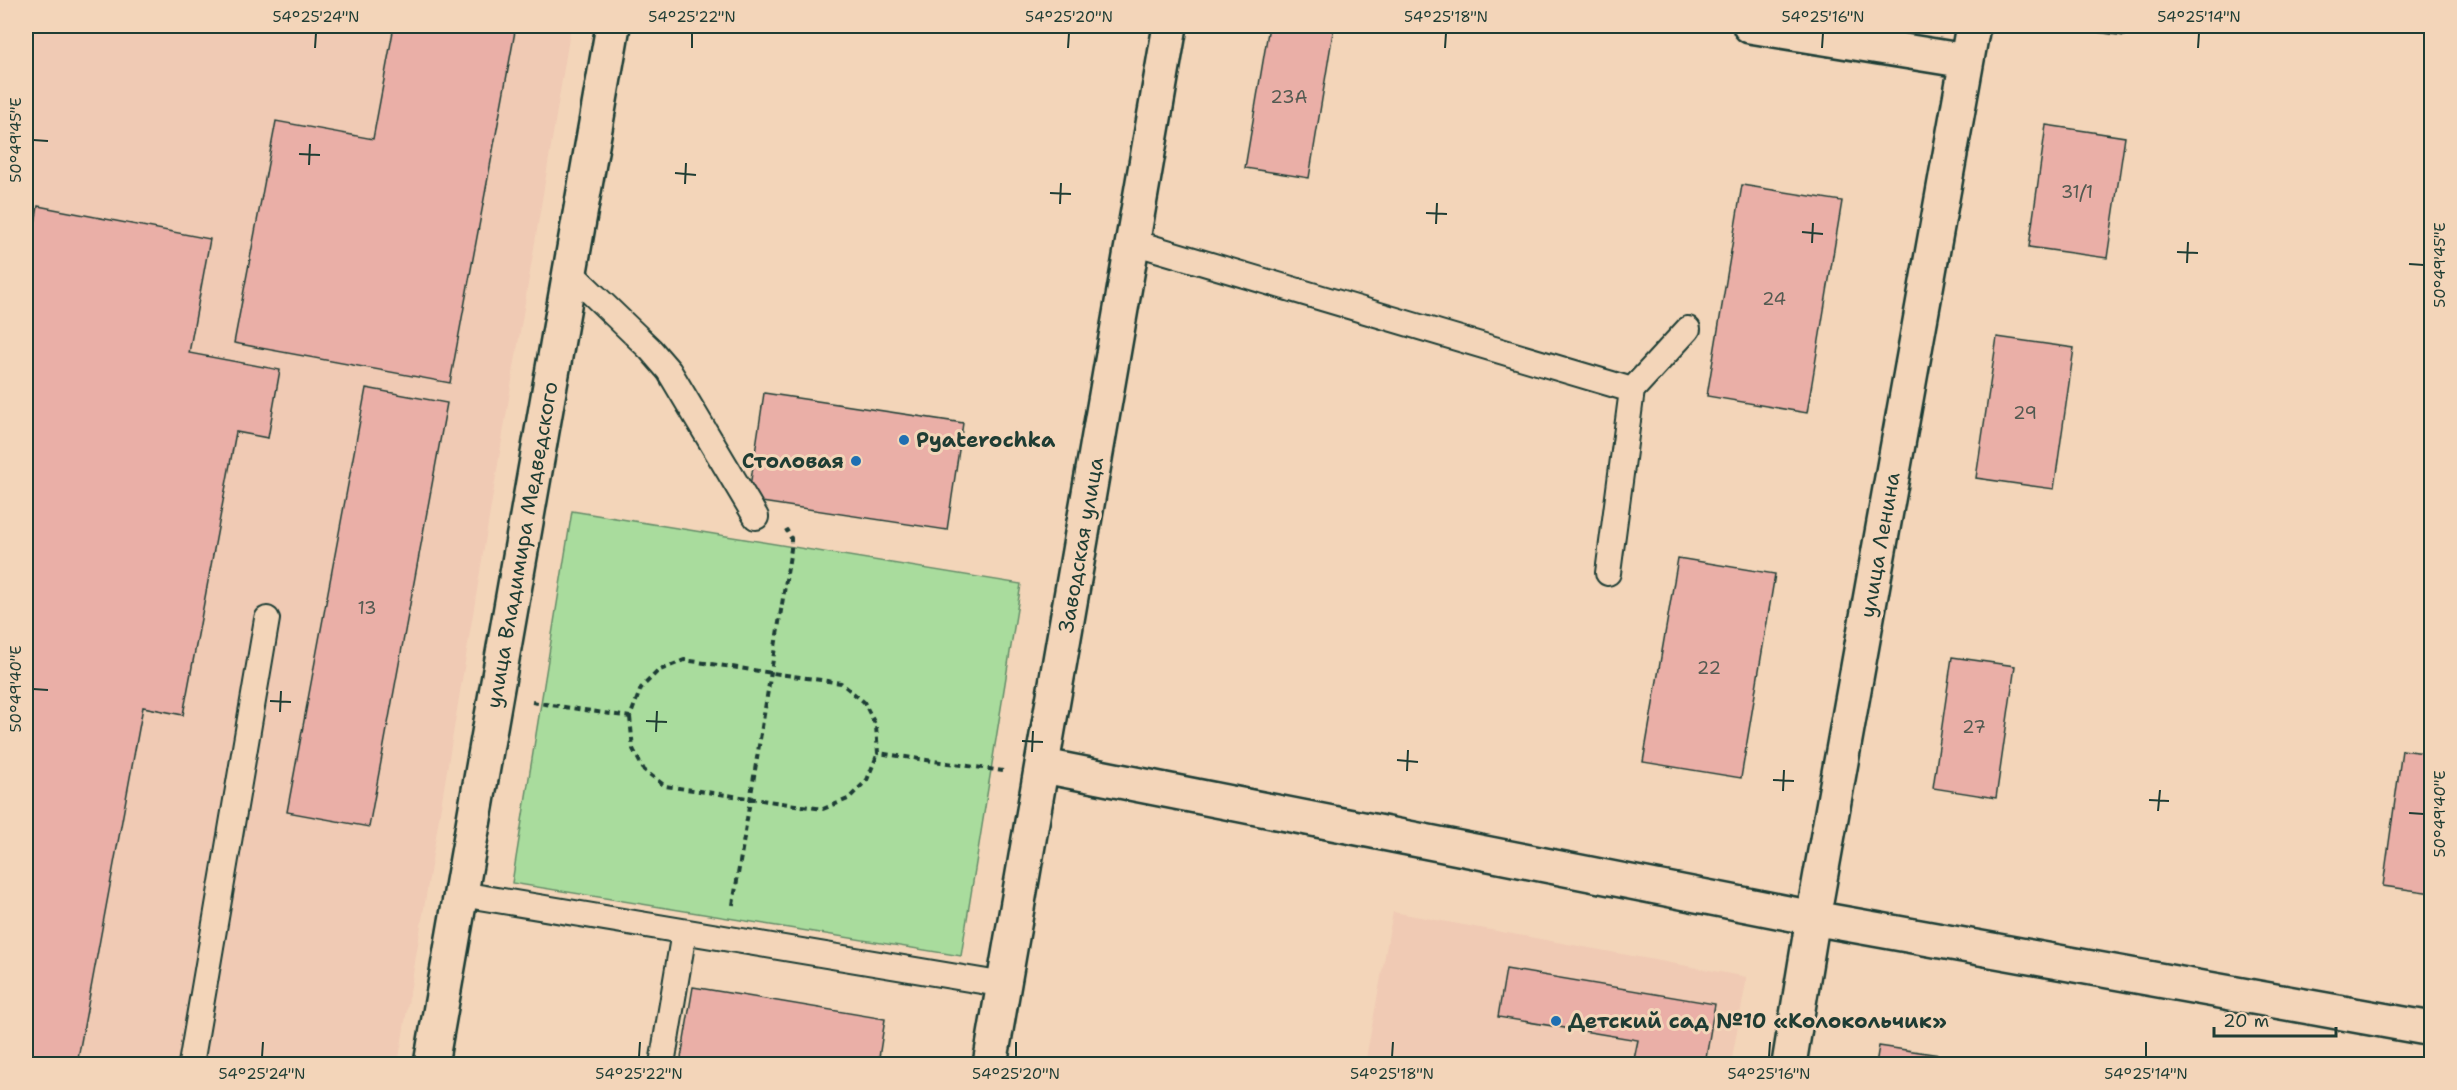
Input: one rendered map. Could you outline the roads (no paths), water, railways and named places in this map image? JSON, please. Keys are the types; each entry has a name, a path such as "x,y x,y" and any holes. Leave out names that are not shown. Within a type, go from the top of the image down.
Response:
{"street":[{"name":"улица Владимира Медведского","path":"431,1065 614,26"},
{"name":"Заводская улица","path":"990,1065 1043,771 1170,26"},
{"path":"1750,26 1966,62"},
{"name":"улица Ленина","path":"1789,1065 1813,918 1973,26"},
{"path":"1043,771 1813,918 2432,1029"}],"lane":[{"path":"1133,242 1632,390"},
{"path":"570,272 650,349 669,371 756,517"},
{"path":"1608,573 1632,390 1688,329"},
{"path":"191,1065 267,619"},
{"path":"461,894 1005,985"},
{"path":"662,1065 684,932"}],"place":[{"name":"Pyaterochka","path":"904,440"},
{"name":"Столовая","path":"856,461"},
{"name":"Детский сад №10 «Колокольчик»","path":"1556,1021"}]}
